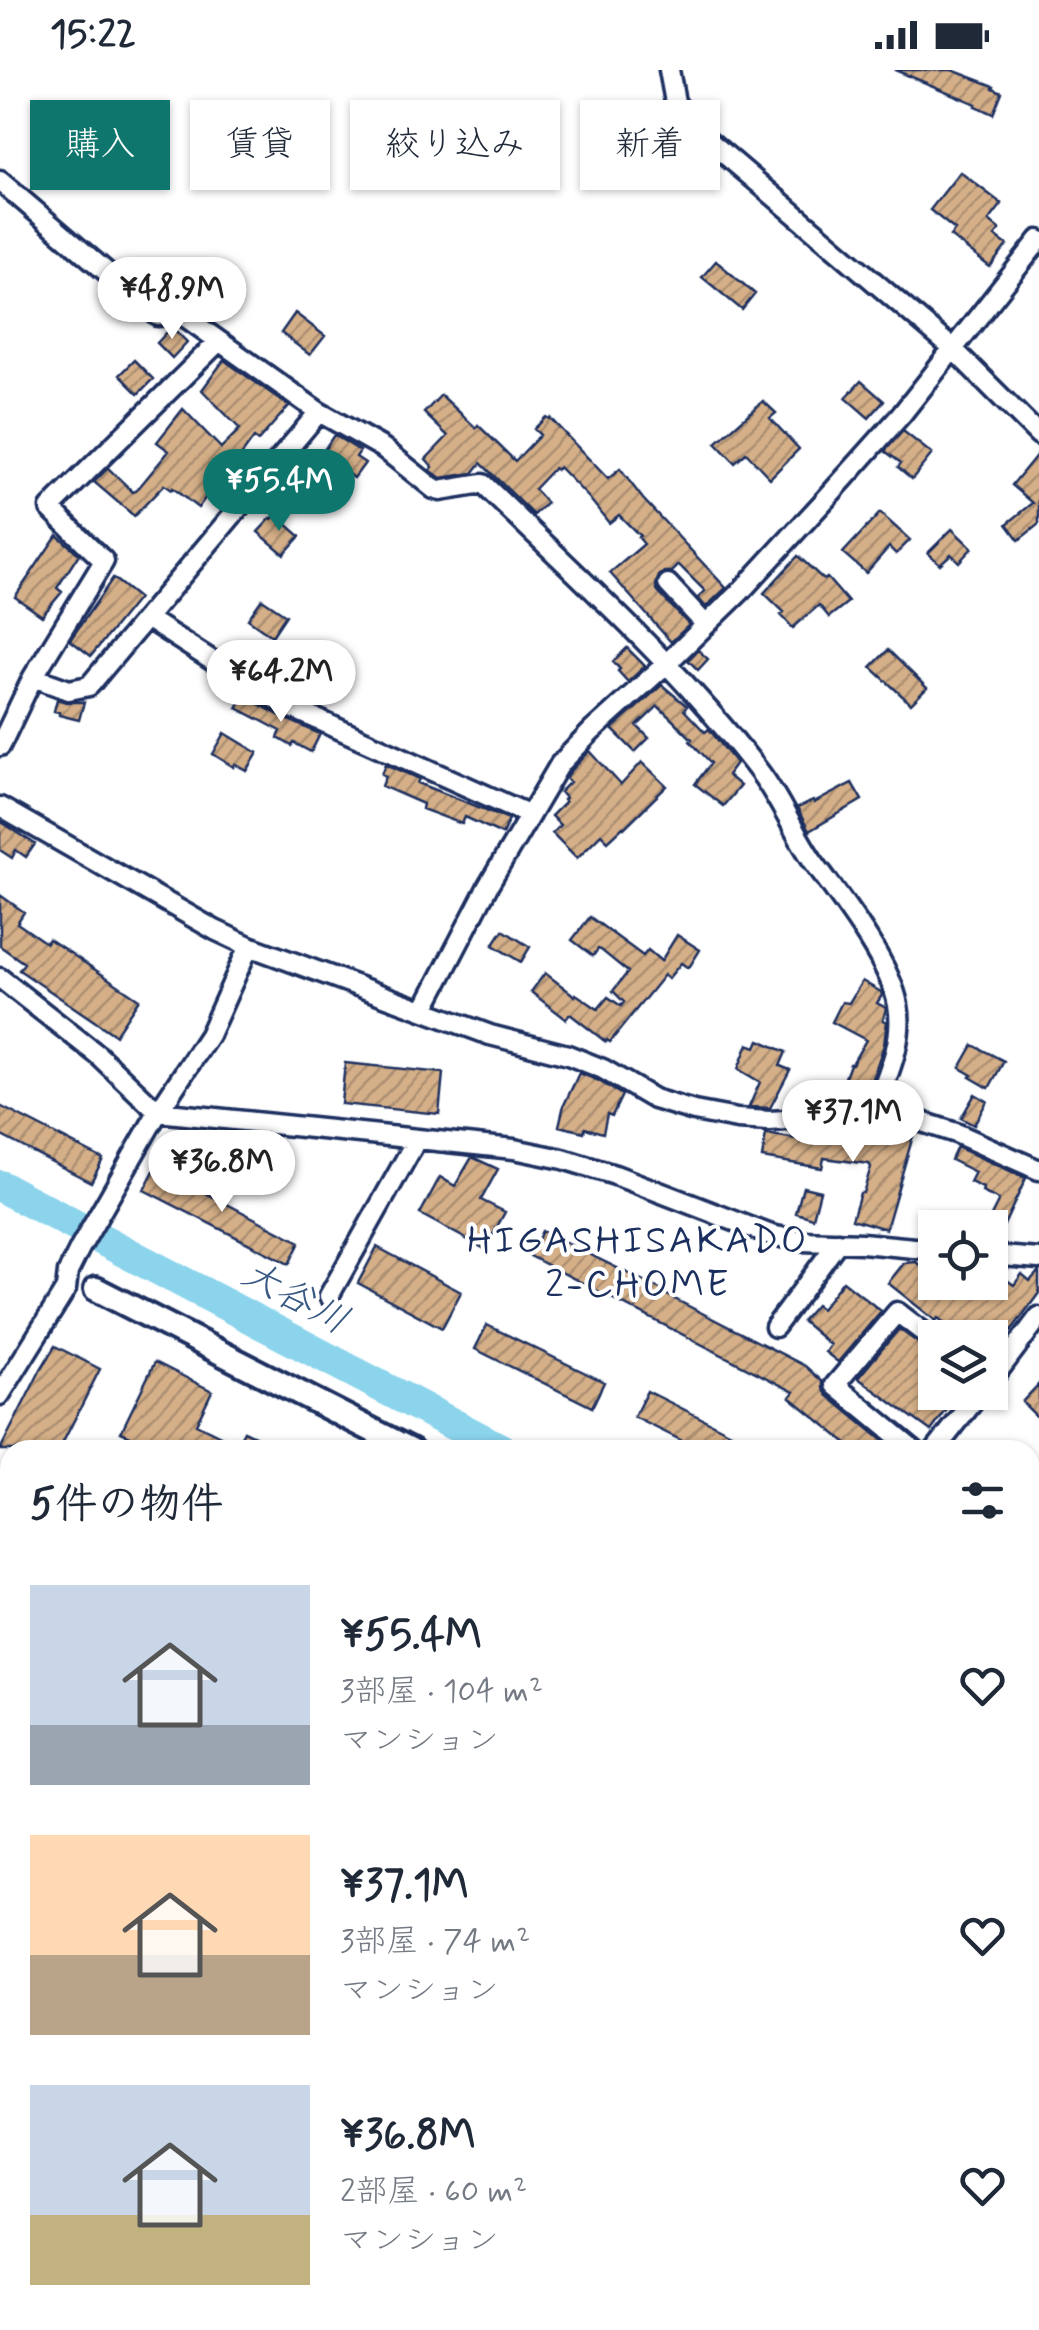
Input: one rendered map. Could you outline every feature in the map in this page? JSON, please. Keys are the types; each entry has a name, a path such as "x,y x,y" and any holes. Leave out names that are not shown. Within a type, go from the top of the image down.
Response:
{"street":[{"path":"668,70 675,102 694,128 953,349 1039,435"},
{"path":"0,181 158,316 181,314 319,412 383,448 434,489 483,484 666,664 762,774 798,839 856,920 894,986 900,1028 898,1043 873,1114"},
{"path":"424,1009 488,886 560,764 741,591 890,428 1039,240"},
{"path":"0,746 34,677 104,561 50,508 219,340"},
{"path":"34,677 70,690 89,686 319,412"},
{"path":"668,584 706,625"},
{"path":"146,618 290,707 530,815"},
{"path":"0,807 249,946 490,1035 568,1054 603,1068 654,1099 737,1120 873,1114 916,1120 956,1133 1039,1170"},
{"path":"0,1395 66,1289 68,1272 80,1248 158,1112 209,1035 249,946"},
{"path":"0,978 98,1055 158,1112 514,1148 615,1175 771,1235 801,1241 918,1249"},
{"path":"329,1296 417,1139"},
{"path":"775,1327 838,1242"},
{"path":"1008,1256 1039,1259"},
{"path":"66,1289 96,1289 391,1440"},
{"path":"902,1440 835,1385 897,1312 918,1328"},
{"path":"1008,1358 1039,1317"},
{"path":"943,1440 967,1410"}],"building":[{"path":"895,70 952,70 1002,92 993,114"},
{"path":"960,172 1002,204 989,221 1000,230 995,236 1007,245 990,267 950,236 955,230 930,210"},
{"path":"716,261 755,294 742,310 702,277"},
{"path":"295,313 325,336 310,355 281,333"},
{"path":"172,327 187,342 172,358 157,343"},
{"path":"134,360 153,379 138,394 119,375"},
{"path":"224,360 289,406 258,441 254,438 198,508 164,485 134,516 94,482 108,468 136,491 169,451 157,442 183,409 221,448 240,429 202,390"},
{"path":"861,381 884,401 869,418 846,398"},
{"path":"441,395 515,461 540,435 534,429 546,417 550,418 608,479 620,469 726,588 706,607 698,598 705,591 679,565 659,576 658,592 689,625 671,642 610,573 644,544 640,536 619,515 609,523 559,467 534,489 547,503 534,515 481,463 473,473 441,478 430,470 433,467 426,459 448,436 424,413"},
{"path":"763,401 776,413 770,418 799,449 770,478 746,453 735,463 716,443"},
{"path":"903,431 932,454 912,479 898,467 901,463 885,451"},
{"path":"334,435 360,451 356,457 365,463 354,478 322,453"},
{"path":"1039,452 1039,524 1019,540 1007,524 1033,503 1012,485"},
{"path":"880,513 910,540 896,554 889,547 866,573 843,553"},
{"path":"276,515 300,536 284,554 258,532"},
{"path":"952,529 972,548 959,562 951,554 940,564 928,553"},
{"path":"57,535 79,554 57,588 62,592 42,616 15,597"},
{"path":"798,556 824,580 827,578 848,602 829,617 819,605 793,628 781,615 784,612 764,593"},
{"path":"113,578 138,598 91,656 70,640"},
{"path":"262,599 286,615 272,636 248,619"},
{"path":"627,648 645,666 628,682 613,662"},
{"path":"698,650 708,659 698,670 688,660"},
{"path":"888,650 927,688 911,704 871,667"},
{"path":"662,685 687,706 684,710 705,732 709,729 736,763 727,775 740,786 723,806 695,784 711,763 658,706 637,726 649,738 635,752 612,729"},
{"path":"244,696 320,734 311,752 278,738 281,731 237,708"},
{"path":"57,699 84,702 79,720 54,711"},
{"path":"225,733 258,753 247,771 213,754"},
{"path":"590,751 621,785 642,762 667,786 608,841 601,834 577,858 552,833 560,825 551,816 565,802 560,792 570,782 566,778"},
{"path":"386,764 420,779 418,783 509,819 502,834 465,817 462,824 422,809 423,804 382,786"},
{"path":"852,783 862,800 809,831 797,808"},
{"path":"0,821 35,844 26,857 16,850 12,858 0,850"},
{"path":"0,895 24,912 17,923 46,943 49,939 139,999 115,1035 19,970 24,963 0,946"},
{"path":"590,917 643,956 648,950 661,961 677,935 700,950 690,966 681,963 668,979 664,975 610,1042 570,1014 566,1019 531,992 545,973 598,1009 608,997 621,1006 624,1002 613,991 628,972 601,950 593,956 572,940"},
{"path":"503,930 530,947 521,962 493,945"},
{"path":"862,981 881,992 877,1003 886,1008 884,1045 864,1103 835,1105 850,1064 866,1040 832,1022 842,1002 849,1003"},
{"path":"759,1040 786,1052 780,1066 790,1070 770,1108 749,1107 760,1082 738,1069 748,1044 756,1047"},
{"path":"973,1045 1004,1061 989,1088 960,1068"},
{"path":"345,1063 443,1073 439,1114 341,1104"},
{"path":"579,1073 622,1095 612,1116 607,1114 603,1133 559,1126"},
{"path":"975,1094 987,1101 974,1125 961,1118"},
{"path":"0,1106 103,1159 91,1182 0,1135"},
{"path":"880,1128 913,1136 886,1229 852,1219 869,1164 824,1158 822,1168 762,1158 766,1134 809,1141 816,1133 835,1138 836,1133 878,1138"},
{"path":"957,1147 1026,1178 1008,1216 1008,1210 994,1210 999,1200 970,1182 975,1172 951,1160"},
{"path":"472,1157 498,1169 481,1200 505,1212 485,1249 420,1214 440,1177 455,1186"},
{"path":"156,1167 300,1242 289,1264 144,1190"},
{"path":"803,1187 820,1191 813,1218 796,1213"},
{"path":"542,1231 664,1291 805,1366 823,1382 827,1395 882,1440 843,1440 790,1397 794,1392 530,1256"},
{"path":"377,1247 461,1292 442,1328 358,1283"},
{"path":"904,1263 918,1264 918,1300 1008,1300 1008,1281 1014,1285 1022,1274 1030,1281 1039,1271 1039,1293 1011,1331 1008,1320 935,1320 888,1283"},
{"path":"843,1281 881,1311 838,1362 825,1352 830,1345 802,1321 816,1305 821,1309"},
{"path":"487,1325 604,1382 592,1407 475,1349"},
{"path":"899,1329 918,1343 918,1410 947,1410 931,1431 858,1378"},
{"path":"55,1346 100,1369 64,1440 5,1440"},
{"path":"155,1362 212,1391 196,1424 229,1440 132,1440 133,1437 121,1432"},
{"path":"1039,1384 1039,1419 1022,1402"},
{"path":"647,1391 742,1440 681,1440 634,1417"},
{"path":"244,1431 263,1440 239,1440"}],"waterway":[{"name":"大谷川","path":"0,1186 483,1440"}],"district":[{"name":"HIGASHISAKADO 2-CHOME","path":"638,1261"}]}
